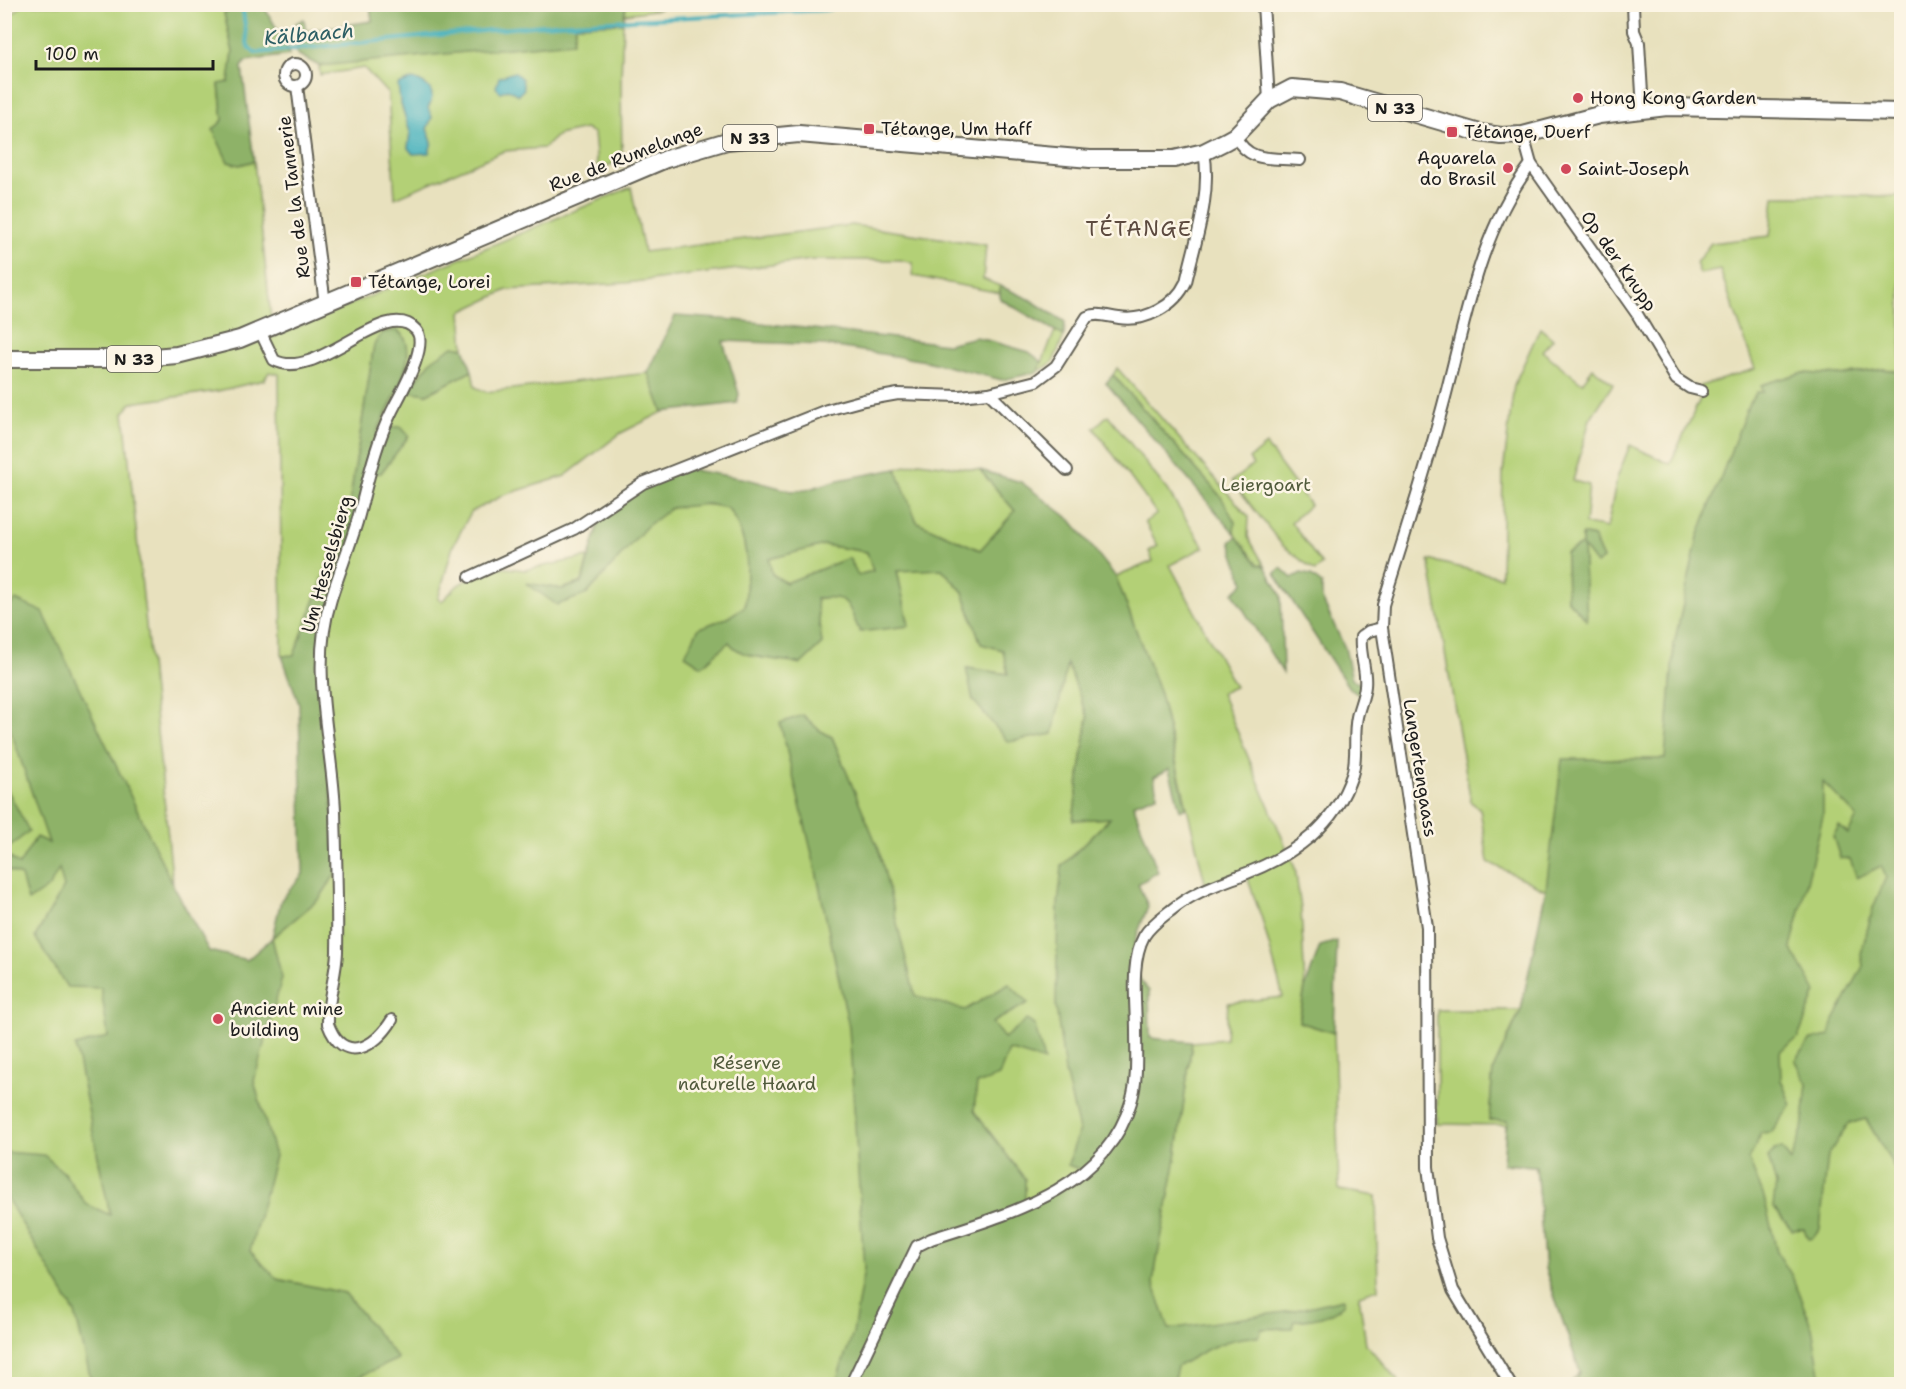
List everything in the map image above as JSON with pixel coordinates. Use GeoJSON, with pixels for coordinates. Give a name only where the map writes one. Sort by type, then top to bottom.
{"type":"FeatureCollection","features":[{"type":"Feature","properties":{"kind":"main road","name":"N 33"},"geometry":{"type":"LineString","coordinates":[[1269,100],[1292,88],[1340,92],[1480,133],[1501,136],[1523,135],[1599,115],[1643,110],[1705,107],[1902,112]]}},
{"type":"Feature","properties":{"kind":"main road","name":"Rue de Rumelange"},"geometry":{"type":"LineString","coordinates":[[4,358],[129,359],[177,355],[260,331],[656,163],[728,141],[775,135],[824,134],[1090,159],[1154,161],[1204,152],[1235,136],[1269,100]]}},
{"type":"Feature","properties":{"kind":"street"},"geometry":{"type":"LineString","coordinates":[[1263,4],[1269,100]]}},
{"type":"Feature","properties":{"kind":"street"},"geometry":{"type":"LineString","coordinates":[[1633,4],[1634,31],[1639,43],[1643,110]]}},
{"type":"Feature","properties":{"kind":"street","name":"Rue de la Tannerie"},"geometry":{"type":"LineString","coordinates":[[297,86],[325,304]]}},
{"type":"Feature","properties":{"kind":"street","name":"Op der Knupp"},"geometry":{"type":"LineString","coordinates":[[1523,135],[1531,164],[1637,314],[1676,379],[1690,388],[1702,391]]}},
{"type":"Feature","properties":{"kind":"street"},"geometry":{"type":"LineString","coordinates":[[1235,136],[1242,150],[1251,156],[1300,160]]}},
{"type":"Feature","properties":{"kind":"street"},"geometry":{"type":"LineString","coordinates":[[470,577],[489,566],[574,529],[643,483],[827,410],[898,394],[959,396],[989,393],[1036,381],[1056,366],[1086,317],[1093,314],[1120,318],[1146,316],[1182,291],[1201,217],[1206,170],[1204,152]]}},
{"type":"Feature","properties":{"kind":"street","name":"Langertengaass"},"geometry":{"type":"LineString","coordinates":[[1510,1384],[1453,1290],[1437,1238],[1428,1167],[1427,927],[1382,628],[1383,605],[1437,428],[1492,231],[1517,182],[1531,164]]}},
{"type":"Feature","properties":{"kind":"street","name":"Um Hesselsbierg"},"geometry":{"type":"LineString","coordinates":[[260,331],[274,360],[287,365],[314,360],[336,351],[354,337],[381,326],[398,323],[409,325],[416,330],[421,339],[417,357],[388,418],[330,602],[322,636],[320,673],[335,830],[336,952],[328,1024],[332,1035],[341,1044],[353,1048],[364,1048],[384,1034],[392,1020]]}},
{"type":"Feature","properties":{"kind":"street"},"geometry":{"type":"LineString","coordinates":[[989,393],[1067,470]]}},
{"type":"Feature","properties":{"kind":"street"},"geometry":{"type":"LineString","coordinates":[[851,1384],[917,1246],[931,1239],[1025,1207],[1085,1171],[1102,1156],[1120,1131],[1132,1101],[1135,1080],[1136,978],[1139,951],[1145,935],[1157,922],[1191,895],[1289,854],[1338,807],[1353,772],[1357,718],[1365,687],[1360,648],[1361,637],[1370,631],[1382,628]]}},
{"type":"Feature","properties":{"kind":"green space"},"geometry":{"type":"Polygon","coordinates":[[[370,4],[626,5],[623,23],[576,25],[573,42],[319,66],[297,54],[296,23],[304,19],[306,31],[372,21],[370,4]]]}},
{"type":"Feature","properties":{"kind":"green space","name":"Réserve naturelle Haard"},"geometry":{"type":"Polygon","coordinates":[[[23,5],[236,5],[236,9],[224,13],[233,52],[229,83],[219,85],[223,120],[239,165],[254,161],[273,337],[631,187],[644,252],[852,225],[986,245],[983,279],[1000,286],[1000,293],[913,276],[913,263],[901,260],[811,260],[626,283],[507,290],[461,312],[464,348],[453,346],[427,394],[472,371],[475,387],[486,392],[648,373],[663,412],[621,433],[565,476],[504,495],[471,512],[453,546],[438,599],[442,601],[458,585],[489,566],[525,570],[588,557],[582,582],[562,589],[528,584],[587,594],[639,533],[662,513],[679,506],[707,505],[728,508],[735,520],[744,544],[747,580],[745,607],[727,618],[699,628],[686,655],[702,666],[729,641],[735,648],[752,656],[801,664],[822,644],[815,599],[837,596],[909,626],[897,570],[942,569],[963,592],[981,644],[1003,650],[1008,674],[967,668],[973,700],[1067,662],[1088,717],[1073,820],[1110,818],[1062,866],[1176,1158],[1192,1042],[1226,1039],[1228,1003],[1283,997],[1262,919],[1246,874],[1206,887],[1160,694],[1116,577],[1153,561],[1149,551],[1158,546],[1145,522],[1157,514],[1094,428],[1108,415],[1167,490],[1204,547],[1170,565],[1235,687],[1221,693],[1295,868],[1301,909],[1305,988],[1299,1022],[1334,1033],[1339,1190],[1376,1196],[1378,1289],[1359,1295],[1366,1344],[1401,1384],[5,1384],[5,20],[23,5]],[[374,345],[348,512],[294,656],[282,656],[279,374],[269,372],[264,380],[218,391],[131,403],[124,413],[173,885],[209,952],[247,960],[274,947],[272,938],[320,898],[322,636],[379,445],[377,432],[407,365],[374,345]],[[803,715],[846,771],[832,737],[819,730],[803,715]]]}},
{"type":"Feature","properties":{"kind":"green space"},"geometry":{"type":"Polygon","coordinates":[[[236,5],[263,5],[287,46],[289,55],[246,61],[242,67],[254,161],[239,165],[228,162],[213,130],[223,120],[219,84],[229,82],[233,52],[224,13],[236,9],[236,5]]]}},
{"type":"Feature","properties":{"kind":"green space"},"geometry":{"type":"Polygon","coordinates":[[[626,5],[660,5],[660,9],[625,14],[626,5]]]}},
{"type":"Feature","properties":{"kind":"green space"},"geometry":{"type":"Polygon","coordinates":[[[623,23],[622,166],[619,168],[614,163],[601,169],[598,176],[594,133],[585,129],[558,135],[544,148],[504,151],[395,198],[388,94],[364,68],[320,75],[319,66],[576,25],[623,23]],[[400,101],[410,132],[408,148],[413,154],[432,142],[427,129],[432,117],[400,101]]]}},
{"type":"Feature","properties":{"kind":"green space"},"geometry":{"type":"Polygon","coordinates":[[[1774,196],[1901,196],[1901,372],[1883,369],[1842,375],[1801,373],[1761,385],[1763,392],[1832,380],[1867,379],[1901,382],[1901,1384],[1569,1384],[1580,1372],[1545,1268],[1536,1166],[1503,1164],[1506,1125],[1437,1124],[1437,1010],[1521,1010],[1546,890],[1488,862],[1480,809],[1471,802],[1429,560],[1501,577],[1503,473],[1514,385],[1540,328],[1553,339],[1542,351],[1582,383],[1593,368],[1613,384],[1590,419],[1573,481],[1589,485],[1585,524],[1607,528],[1617,478],[1630,445],[1670,464],[1700,399],[1700,386],[1755,369],[1720,270],[1700,274],[1696,263],[1711,243],[1770,236],[1774,196]],[[1582,534],[1582,545],[1566,553],[1567,600],[1586,619],[1583,546],[1596,563],[1603,559],[1593,537],[1582,534]],[[1519,1013],[1493,1070],[1489,1120],[1507,1120],[1519,1013]]]}},
{"type":"Feature","properties":{"kind":"green space"},"geometry":{"type":"Polygon","coordinates":[[[1000,286],[1029,299],[1065,322],[1064,336],[1000,299],[1000,286]]]}},
{"type":"Feature","properties":{"kind":"green space"},"geometry":{"type":"Polygon","coordinates":[[[675,316],[735,320],[947,344],[976,337],[1029,352],[1042,362],[1038,372],[1002,380],[926,361],[824,345],[723,341],[739,394],[737,403],[663,412],[648,373],[675,316]]]}},
{"type":"Feature","properties":{"kind":"green space"},"geometry":{"type":"Polygon","coordinates":[[[396,330],[405,338],[408,350],[407,363],[396,394],[377,432],[379,444],[391,427],[401,427],[409,436],[381,473],[370,474],[322,636],[336,873],[320,898],[272,938],[281,900],[303,874],[299,704],[282,656],[294,655],[348,512],[374,345],[382,333],[396,330]]]}},
{"type":"Feature","properties":{"kind":"green space"},"geometry":{"type":"Polygon","coordinates":[[[1055,331],[1064,336],[1053,362],[1038,372],[1055,331]]]}},
{"type":"Feature","properties":{"kind":"green space"},"geometry":{"type":"Polygon","coordinates":[[[453,346],[464,348],[472,371],[427,394],[408,391],[432,360],[453,346]]]}},
{"type":"Feature","properties":{"kind":"green space"},"geometry":{"type":"Polygon","coordinates":[[[1117,368],[1249,517],[1248,537],[1265,566],[1258,564],[1234,533],[1221,497],[1113,375],[1117,368]]]}},
{"type":"Feature","properties":{"kind":"green space"},"geometry":{"type":"Polygon","coordinates":[[[1883,369],[1902,372],[1901,1179],[1866,1119],[1848,1124],[1828,1155],[1820,1229],[1813,1238],[1808,1239],[1804,1229],[1792,1230],[1773,1207],[1776,1184],[1768,1157],[1775,1150],[1782,1148],[1791,1161],[1802,1130],[1807,1084],[1795,1061],[1810,1040],[1829,1036],[1832,1024],[1863,966],[1861,954],[1873,908],[1886,877],[1881,866],[1857,878],[1850,859],[1840,858],[1833,836],[1839,826],[1848,834],[1857,817],[1823,782],[1823,816],[1791,948],[1816,992],[1798,1038],[1780,1051],[1781,1080],[1791,1105],[1772,1132],[1761,1133],[1749,1160],[1764,1197],[1777,1252],[1792,1276],[1812,1328],[1822,1384],[1579,1384],[1576,1380],[1580,1372],[1545,1268],[1536,1166],[1503,1164],[1507,1121],[1489,1120],[1493,1070],[1521,1010],[1546,889],[1562,759],[1665,759],[1674,644],[1698,537],[1749,403],[1757,392],[1763,392],[1761,385],[1801,373],[1842,375],[1883,369]]]}},
{"type":"Feature","properties":{"kind":"green space"},"geometry":{"type":"Polygon","coordinates":[[[1113,375],[1221,497],[1235,522],[1234,533],[1106,383],[1113,375]]]}},
{"type":"Feature","properties":{"kind":"green space","name":"Leiergoart"},"geometry":{"type":"Polygon","coordinates":[[[1266,445],[1310,505],[1291,522],[1322,565],[1315,571],[1282,545],[1232,481],[1253,465],[1249,459],[1266,445]]]}},
{"type":"Feature","properties":{"kind":"green space"},"geometry":{"type":"Polygon","coordinates":[[[919,462],[980,470],[1015,511],[980,551],[917,522],[896,469],[919,462]]]}},
{"type":"Feature","properties":{"kind":"green space"},"geometry":{"type":"Polygon","coordinates":[[[680,468],[747,479],[791,491],[806,490],[838,480],[896,469],[917,522],[980,550],[1015,511],[980,470],[1021,482],[1071,520],[1116,577],[1160,694],[1186,807],[1180,810],[1169,769],[1154,777],[1157,795],[1133,804],[1158,872],[1138,884],[1148,906],[1134,950],[1136,970],[1149,991],[1150,1038],[1192,1042],[1176,1158],[1153,1282],[1169,1329],[1291,1311],[1343,1299],[1344,1304],[1327,1315],[1294,1321],[1292,1328],[1262,1329],[1258,1337],[1236,1339],[1196,1355],[1177,1367],[1173,1384],[835,1384],[853,1333],[864,1269],[849,1027],[815,866],[780,723],[803,715],[819,730],[832,737],[879,850],[915,996],[965,1010],[1009,984],[1028,1003],[992,1023],[1004,1038],[1027,1020],[1035,1026],[1044,1061],[1009,1050],[999,1076],[977,1084],[974,1111],[1025,1179],[1025,1206],[1084,1171],[1068,1165],[1079,1130],[1065,1072],[1056,1006],[1058,905],[1062,866],[1110,818],[1073,820],[1088,717],[1067,664],[1053,734],[1008,742],[973,700],[966,668],[1008,674],[1003,650],[981,644],[963,592],[942,569],[897,571],[909,626],[860,632],[846,603],[836,598],[816,598],[822,644],[801,664],[752,656],[743,653],[729,642],[702,666],[685,655],[699,628],[727,618],[745,606],[747,567],[744,544],[741,532],[728,508],[707,504],[671,508],[646,527],[587,594],[557,605],[526,583],[562,589],[582,583],[602,511],[680,468]],[[824,545],[769,559],[772,574],[786,583],[849,558],[858,575],[873,571],[867,552],[824,545]]]}},
{"type":"Feature","properties":{"kind":"green space"},"geometry":{"type":"Polygon","coordinates":[[[1582,534],[1593,537],[1603,559],[1596,564],[1583,547],[1587,620],[1567,600],[1566,553],[1582,545],[1582,534]]]}},
{"type":"Feature","properties":{"kind":"green space"},"geometry":{"type":"Polygon","coordinates":[[[1237,537],[1258,564],[1265,566],[1281,595],[1283,673],[1233,593],[1244,583],[1230,542],[1237,537]]]}},
{"type":"Feature","properties":{"kind":"green space"},"geometry":{"type":"Polygon","coordinates":[[[824,545],[867,552],[873,571],[858,575],[849,558],[786,583],[772,574],[768,559],[824,545]]]}},
{"type":"Feature","properties":{"kind":"green space"},"geometry":{"type":"Polygon","coordinates":[[[1281,568],[1292,578],[1301,573],[1310,575],[1322,584],[1322,599],[1345,648],[1352,679],[1365,687],[1362,697],[1349,688],[1283,587],[1275,573],[1281,568]]]}},
{"type":"Feature","properties":{"kind":"green space"},"geometry":{"type":"Polygon","coordinates":[[[16,600],[43,612],[173,885],[209,951],[247,960],[272,938],[282,978],[254,1081],[275,1156],[250,1251],[277,1279],[345,1293],[398,1359],[343,1384],[92,1384],[75,1313],[5,1195],[4,1152],[44,1155],[64,1173],[86,1204],[110,1215],[75,1046],[108,1037],[101,988],[67,987],[35,937],[64,887],[59,869],[50,886],[28,901],[21,876],[5,869],[4,852],[19,865],[36,837],[49,843],[5,714],[5,609],[16,600]]]}},
{"type":"Feature","properties":{"kind":"green space"},"geometry":{"type":"Polygon","coordinates":[[[5,774],[7,789],[29,831],[5,851],[5,774]]]}},
{"type":"Feature","properties":{"kind":"green space"},"geometry":{"type":"Polygon","coordinates":[[[1337,941],[1334,1033],[1299,1022],[1305,988],[1320,946],[1337,941]]]}},
{"type":"Feature","properties":{"kind":"water"},"geometry":{"type":"Polygon","coordinates":[[[514,72],[522,79],[524,89],[518,95],[508,89],[500,92],[496,87],[499,77],[514,72]]]}},
{"type":"Feature","properties":{"kind":"water"},"geometry":{"type":"Polygon","coordinates":[[[413,79],[423,83],[432,93],[428,108],[432,117],[427,129],[432,142],[429,153],[413,154],[408,148],[410,132],[400,101],[398,85],[413,79]]]}},
{"type":"Feature","properties":{"kind":"waterway","name":"Kälbaach"},"geometry":{"type":"LineString","coordinates":[[242,4],[248,47],[255,53],[554,24],[826,10],[848,4]]}},
{"type":"Feature","properties":{"kind":"place","name":"Hong Kong Garden"},"geometry":{"type":"Point","coordinates":[1578,98]}},
{"type":"Feature","properties":{"kind":"place","name":"Tétange, Um Haff"},"geometry":{"type":"Point","coordinates":[869,129]}},
{"type":"Feature","properties":{"kind":"place","name":"Tétange, Duerf"},"geometry":{"type":"Point","coordinates":[1452,132]}},
{"type":"Feature","properties":{"kind":"place","name":"Aquarela do Brasil"},"geometry":{"type":"Point","coordinates":[1508,168]}},
{"type":"Feature","properties":{"kind":"place","name":"Saint-Joseph"},"geometry":{"type":"Point","coordinates":[1566,169]}},
{"type":"Feature","properties":{"kind":"place","name":"Tétange, Lorei"},"geometry":{"type":"Point","coordinates":[356,282]}},
{"type":"Feature","properties":{"kind":"place","name":"Ancient mine building"},"geometry":{"type":"Point","coordinates":[218,1019]}},
{"type":"Feature","properties":{"kind":"district","name":"TÉTANGE"},"geometry":{"type":"Point","coordinates":[1139,229]}}]}
